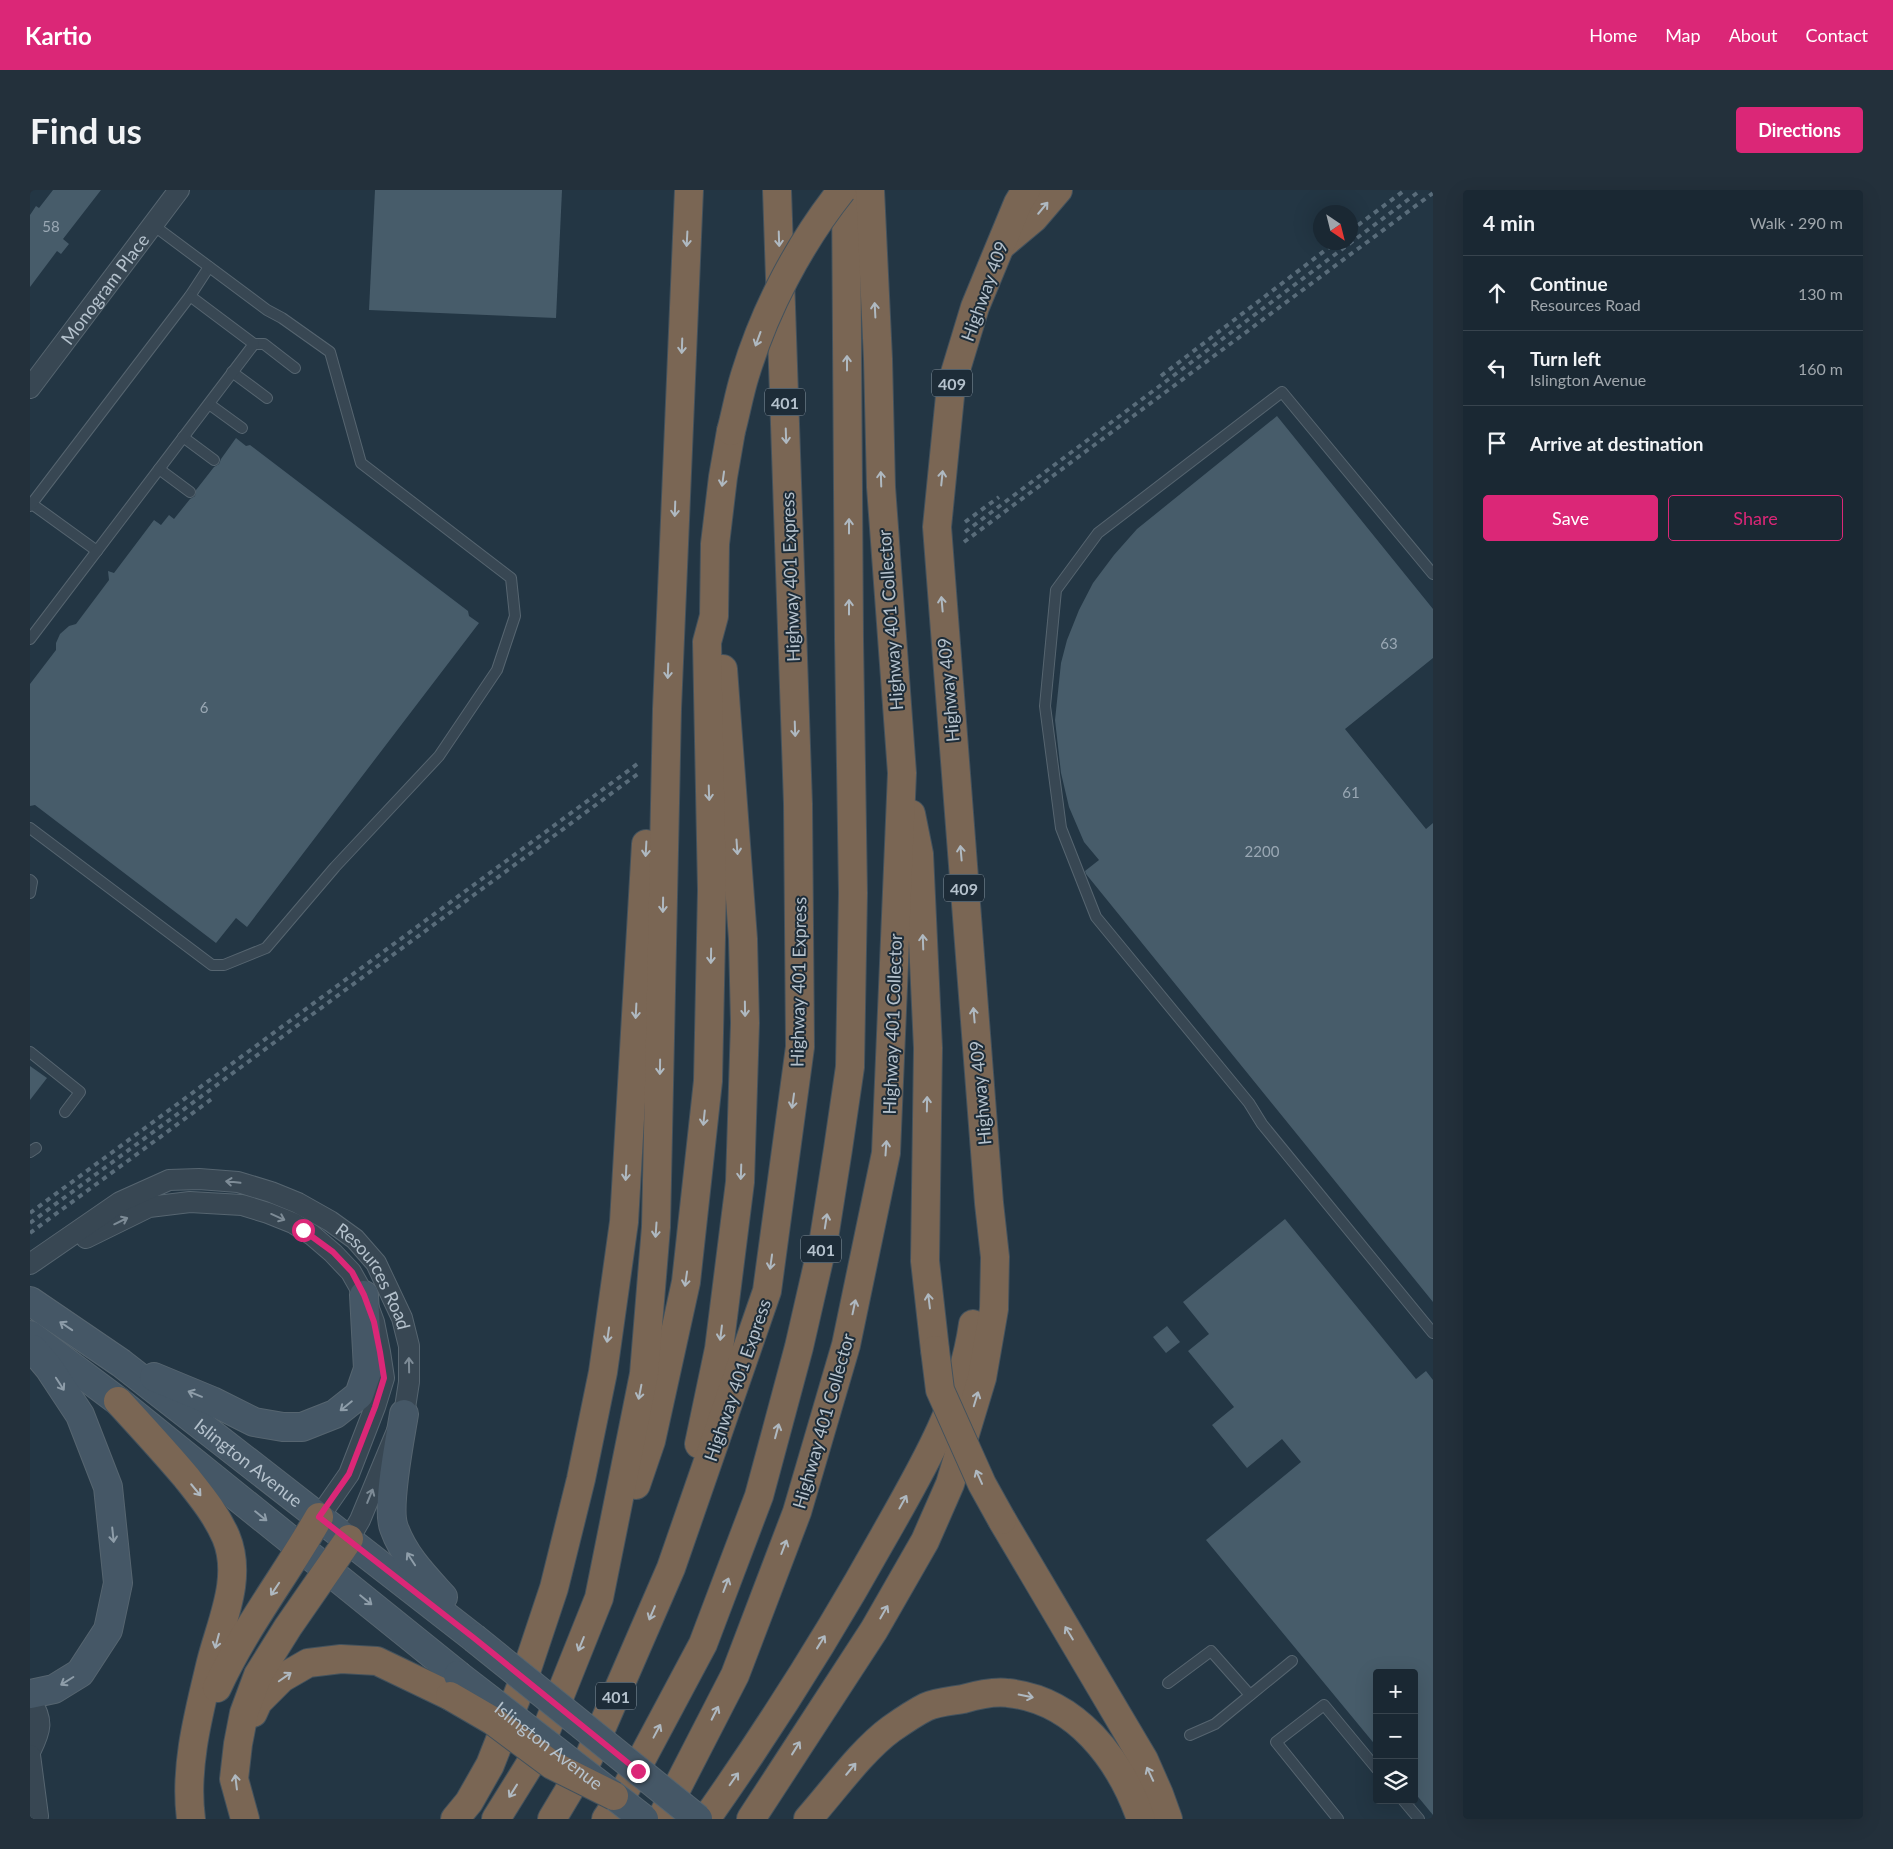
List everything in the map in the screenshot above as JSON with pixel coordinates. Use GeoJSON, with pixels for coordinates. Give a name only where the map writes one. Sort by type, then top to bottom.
{"type":"FeatureCollection","features":[{"type":"Feature","properties":{"kind":"highway"},"geometry":{"type":"LineString","coordinates":[[599,1598],[644,1374],[656,1236],[665,769],[689,190]]}},
{"type":"Feature","properties":{"kind":"highway","name":"Highway 401 Express"},"geometry":{"type":"LineString","coordinates":[[552,1819],[589,1758],[671,1568],[767,1291],[800,1047],[798,804],[777,190]]}},
{"type":"Feature","properties":{"kind":"highway"},"geometry":{"type":"LineString","coordinates":[[496,1819],[537,1753],[599,1598],[651,1441],[687,1272],[708,1081],[712,890],[707,642],[714,616],[716,544],[723,477],[731,431],[745,375],[768,312],[795,259],[842,190]]}},
{"type":"Feature","properties":{"kind":"highway","name":"401"},"geometry":{"type":"LineString","coordinates":[[610,1807],[623,1794],[703,1644],[759,1496],[799,1347],[822,1247],[850,1067],[853,893],[846,190]]}},
{"type":"Feature","properties":{"kind":"highway","name":"Highway 401 Collector"},"geometry":{"type":"LineString","coordinates":[[661,1819],[735,1675],[797,1512],[846,1346],[886,1153],[902,773],[881,487],[878,359],[870,190]]}},
{"type":"Feature","properties":{"kind":"highway","name":"Highway 409"},"geometry":{"type":"LineString","coordinates":[[989,1203],[937,527],[952,386],[975,307],[1018,203],[1026,190]]}},
{"type":"Feature","properties":{"kind":"highway"},"geometry":{"type":"LineString","coordinates":[[1000,246],[1034,218],[1058,190]]}},
{"type":"Feature","properties":{"kind":"highway"},"geometry":{"type":"LineString","coordinates":[[671,1568],[719,1349],[740,1182],[745,1022],[744,939],[721,639],[714,616]]}},
{"type":"Feature","properties":{"kind":"highway"},"geometry":{"type":"LineString","coordinates":[[455,1819],[469,1802],[490,1765],[523,1681],[554,1588],[581,1479],[603,1372],[624,1222],[648,808],[665,769]]}},
{"type":"Feature","properties":{"kind":"highway"},"geometry":{"type":"LineString","coordinates":[[902,773],[919,854],[928,1048],[925,1262],[940,1390],[982,1484],[1144,1760],[1168,1819]]}},
{"type":"Feature","properties":{"kind":"highway"},"geometry":{"type":"LineString","coordinates":[[706,1819],[740,1771],[852,1592],[930,1455],[952,1404],[970,1344],[989,1203]]}},
{"type":"Feature","properties":{"kind":"highway"},"geometry":{"type":"LineString","coordinates":[[751,1819],[874,1630],[925,1541],[950,1484],[982,1378],[994,1309],[995,1257],[989,1203]]}},
{"type":"Feature","properties":{"kind":"highway"},"geometry":{"type":"LineString","coordinates":[[118,1401],[204,1500],[219,1522],[230,1551],[232,1568],[231,1590],[211,1662],[193,1744],[188,1803],[191,1819]]}},
{"type":"Feature","properties":{"kind":"highway"},"geometry":{"type":"LineString","coordinates":[[193,1744],[224,1673],[243,1637],[302,1548],[319,1517]]}},
{"type":"Feature","properties":{"kind":"highway"},"geometry":{"type":"LineString","coordinates":[[246,1819],[234,1779],[244,1713],[258,1675],[288,1627],[349,1540]]}},
{"type":"Feature","properties":{"kind":"highway"},"geometry":{"type":"LineString","coordinates":[[238,1744],[258,1702],[282,1678],[308,1663],[341,1659],[377,1661],[454,1685],[493,1722],[610,1807]]}},
{"type":"Feature","properties":{"kind":"highway"},"geometry":{"type":"LineString","coordinates":[[808,1819],[861,1758],[890,1730],[927,1707],[978,1695],[1007,1692],[1037,1698],[1071,1716],[1102,1744],[1120,1773],[1142,1819]]}},
{"type":"Feature","properties":{"kind":"main road"},"geometry":{"type":"LineString","coordinates":[[121,1363],[212,1401],[254,1422],[283,1427],[302,1427],[336,1414],[360,1395],[368,1369],[364,1295]]}},
{"type":"Feature","properties":{"kind":"main road","name":"Islington Avenue"},"geometry":{"type":"LineString","coordinates":[[30,1301],[121,1363],[474,1638],[698,1819]]}},
{"type":"Feature","properties":{"kind":"main road","name":"Islington Avenue"},"geometry":{"type":"LineString","coordinates":[[30,1335],[118,1401],[329,1570],[454,1685]]}},
{"type":"Feature","properties":{"kind":"main road"},"geometry":{"type":"LineString","coordinates":[[30,1346],[49,1368],[80,1415],[108,1487],[118,1583],[108,1630],[80,1673],[54,1689],[30,1694]]}},
{"type":"Feature","properties":{"kind":"main road"},"geometry":{"type":"LineString","coordinates":[[404,1414],[391,1507],[393,1528],[411,1562],[457,1611],[474,1638]]}},
{"type":"Feature","properties":{"kind":"main road","name":"Islington Avenue"},"geometry":{"type":"LineString","coordinates":[[610,1807],[644,1819]]}},
{"type":"Feature","properties":{"kind":"street","name":"Monogram Place"},"geometry":{"type":"LineString","coordinates":[[30,388],[179,190]]}},
{"type":"Feature","properties":{"kind":"street","name":"Resources Road"},"geometry":{"type":"LineString","coordinates":[[30,1265],[120,1202],[169,1180],[199,1179],[238,1182],[271,1192],[298,1203],[330,1221],[355,1239],[376,1264],[402,1318],[409,1346],[409,1382],[404,1414],[360,1520],[349,1540]]}},
{"type":"Feature","properties":{"kind":"street","name":"Resources Road"},"geometry":{"type":"LineString","coordinates":[[30,1265],[149,1207],[190,1202],[242,1205],[268,1212],[293,1223],[333,1252],[352,1272],[364,1295],[374,1322],[384,1378],[349,1474],[319,1517]]}},
{"type":"Feature","properties":{"kind":"street"},"geometry":{"type":"LineString","coordinates":[[30,1699],[38,1712],[39,1734],[30,1754],[36,1815]]}},
{"type":"Feature","properties":{"kind":"lane"},"geometry":{"type":"LineString","coordinates":[[30,828],[212,965],[224,965],[266,948],[335,867],[439,756],[497,670],[515,616],[511,578],[361,462],[330,352],[153,225]]}},
{"type":"Feature","properties":{"kind":"lane"},"geometry":{"type":"LineString","coordinates":[[97,551],[31,505],[190,296],[209,267]]}},
{"type":"Feature","properties":{"kind":"lane"},"geometry":{"type":"LineString","coordinates":[[190,296],[254,344],[264,344],[295,368]]}},
{"type":"Feature","properties":{"kind":"lane"},"geometry":{"type":"LineString","coordinates":[[30,639],[254,344]]}},
{"type":"Feature","properties":{"kind":"lane"},"geometry":{"type":"LineString","coordinates":[[232,372],[267,398]]}},
{"type":"Feature","properties":{"kind":"lane"},"geometry":{"type":"LineString","coordinates":[[1433,574],[1282,392],[1098,534],[1056,590],[1045,706],[1061,828],[1096,917],[1249,1103],[1262,1124],[1433,1333]]}},
{"type":"Feature","properties":{"kind":"lane"},"geometry":{"type":"LineString","coordinates":[[209,404],[242,428]]}},
{"type":"Feature","properties":{"kind":"lane"},"geometry":{"type":"LineString","coordinates":[[183,437],[214,460]]}},
{"type":"Feature","properties":{"kind":"lane"},"geometry":{"type":"LineString","coordinates":[[160,469],[190,492]]}},
{"type":"Feature","properties":{"kind":"lane"},"geometry":{"type":"LineString","coordinates":[[30,880],[32,882],[30,893]]}},
{"type":"Feature","properties":{"kind":"lane"},"geometry":{"type":"LineString","coordinates":[[30,1052],[80,1092],[64,1112]]}},
{"type":"Feature","properties":{"kind":"lane"},"geometry":{"type":"LineString","coordinates":[[1168,1682],[1211,1652],[1250,1695]]}},
{"type":"Feature","properties":{"kind":"lane"},"geometry":{"type":"LineString","coordinates":[[1190,1735],[1215,1724],[1292,1661]]}},
{"type":"Feature","properties":{"kind":"lane"},"geometry":{"type":"LineString","coordinates":[[1338,1819],[1276,1742],[1324,1705],[1373,1763]]}},
{"type":"Feature","properties":{"kind":"lane"},"geometry":{"type":"LineString","coordinates":[[1406,1804],[1418,1819]]}},
{"type":"Feature","properties":{"kind":"building"},"geometry":{"type":"Polygon","coordinates":[[[53,190],[101,190],[63,239],[69,244],[61,254],[57,251],[30,287],[30,215],[36,206],[39,208],[53,190]]]}},
{"type":"Feature","properties":{"kind":"building"},"geometry":{"type":"Polygon","coordinates":[[[375,190],[562,190],[556,318],[369,310],[375,190]]]}},
{"type":"Feature","properties":{"kind":"building"},"geometry":{"type":"Polygon","coordinates":[[[1277,416],[1433,609],[1433,658],[1345,729],[1426,829],[1433,823],[1433,1302],[1086,874],[1085,871],[1099,860],[1084,842],[1069,807],[1061,773],[1055,720],[1061,663],[1067,640],[1079,610],[1093,583],[1137,529],[1277,416]]]}},
{"type":"Feature","properties":{"kind":"building"},"geometry":{"type":"Polygon","coordinates":[[[236,438],[246,446],[250,445],[468,611],[469,616],[479,623],[247,927],[236,918],[216,943],[35,805],[30,806],[30,684],[56,650],[56,643],[60,634],[69,626],[76,624],[109,580],[108,571],[114,573],[154,520],[161,525],[169,515],[174,519],[190,499],[195,496],[196,490],[214,467],[219,464],[236,438]]]}},
{"type":"Feature","properties":{"kind":"building"},"geometry":{"type":"Polygon","coordinates":[[[30,1066],[47,1078],[30,1100],[30,1066]]]}},
{"type":"Feature","properties":{"kind":"building"},"geometry":{"type":"Polygon","coordinates":[[[1285,1219],[1416,1379],[1426,1371],[1433,1380],[1433,1815],[1418,1797],[1418,1669],[1373,1669],[1373,1742],[1206,1540],[1301,1462],[1282,1439],[1247,1468],[1212,1425],[1234,1407],[1188,1351],[1209,1334],[1183,1302],[1285,1219]]]}},
{"type":"Feature","properties":{"kind":"building"},"geometry":{"type":"Polygon","coordinates":[[[1167,1326],[1180,1342],[1166,1353],[1153,1337],[1167,1326]]]}},
{"type":"Feature","properties":{"kind":"railway"},"geometry":{"type":"LineString","coordinates":[[1358,225],[1405,190]]}},
{"type":"Feature","properties":{"kind":"railway"},"geometry":{"type":"LineString","coordinates":[[965,532],[1421,190]]}},
{"type":"Feature","properties":{"kind":"railway"},"geometry":{"type":"LineString","coordinates":[[964,542],[1433,193]]}},
{"type":"Feature","properties":{"kind":"railway"},"geometry":{"type":"LineString","coordinates":[[1161,376],[1326,250]]}},
{"type":"Feature","properties":{"kind":"railway"},"geometry":{"type":"LineString","coordinates":[[965,522],[999,497]]}},
{"type":"Feature","properties":{"kind":"railway"},"geometry":{"type":"LineString","coordinates":[[30,1213],[640,762]]}},
{"type":"Feature","properties":{"kind":"railway"},"geometry":{"type":"LineString","coordinates":[[30,1223],[639,773]]}},
{"type":"Feature","properties":{"kind":"railway"},"geometry":{"type":"LineString","coordinates":[[30,1233],[213,1098]]}},
{"type":"Feature","properties":{"kind":"route"},"geometry":{"type":"LineString","coordinates":[[303,1230],[333,1252],[352,1272],[364,1295],[374,1322],[384,1378],[349,1474],[319,1517],[474,1638],[638,1771]]}}]}
